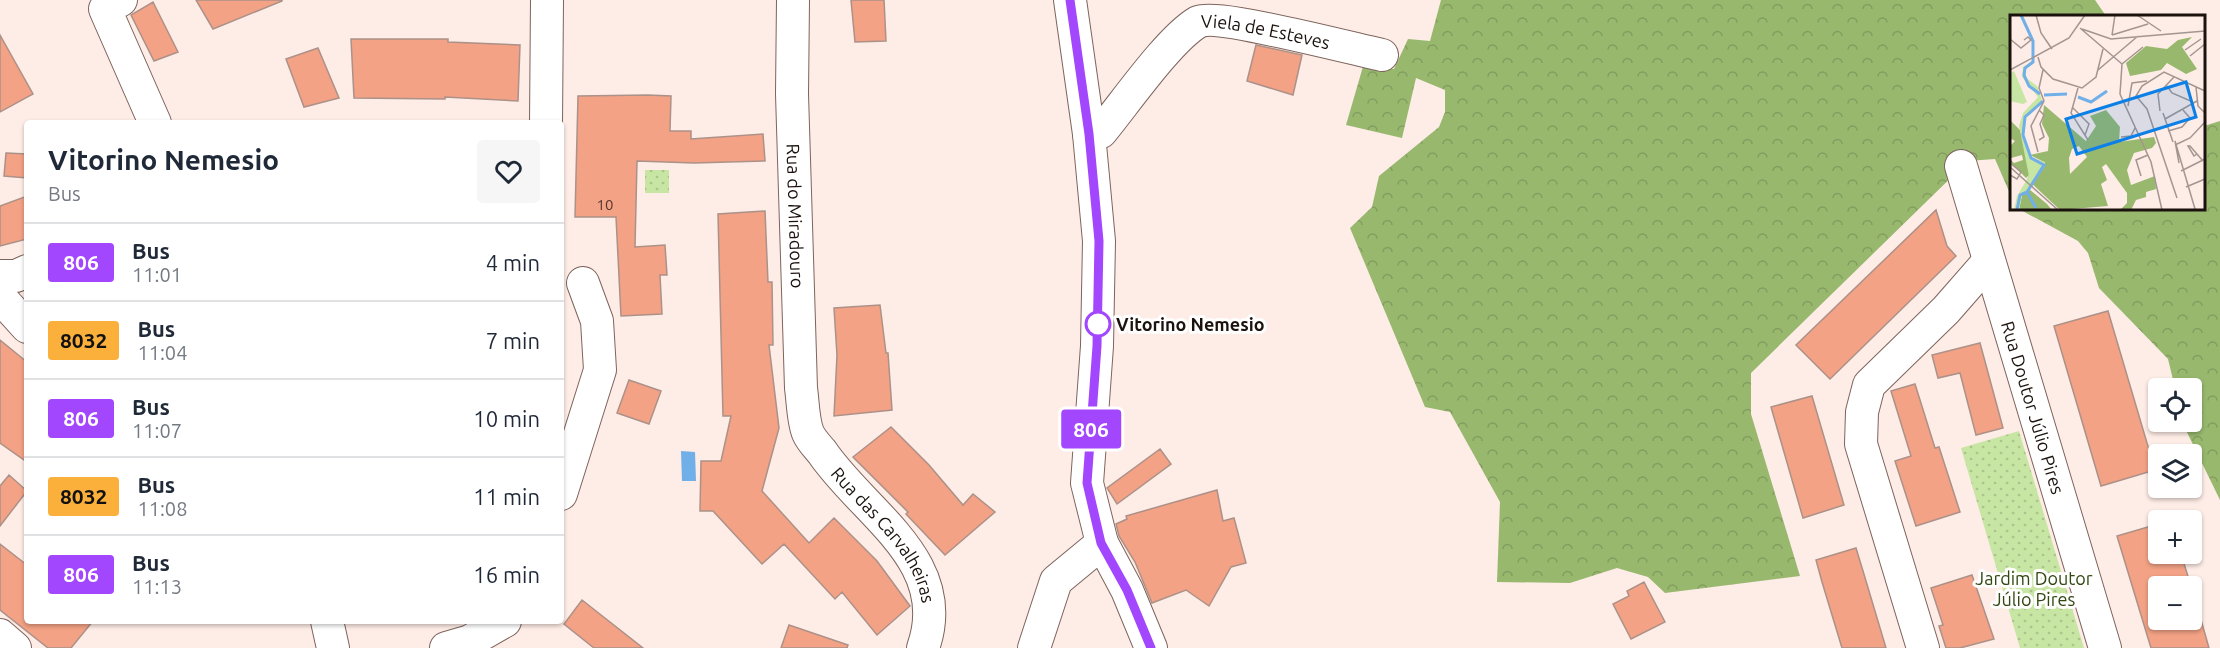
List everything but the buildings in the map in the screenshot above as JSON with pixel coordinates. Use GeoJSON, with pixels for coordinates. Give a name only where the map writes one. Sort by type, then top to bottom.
{"type":"FeatureCollection","features":[{"type":"Feature","properties":{"kind":"street"},"geometry":{"type":"LineString","coordinates":[[121,0],[105,9],[153,120]]}},
{"type":"Feature","properties":{"kind":"street"},"geometry":{"type":"LineString","coordinates":[[546,120],[547,0]]}},
{"type":"Feature","properties":{"kind":"street","name":"Rua do Miradouro"},"geometry":{"type":"LineString","coordinates":[[793,0],[792,94],[801,388],[808,433]]}},
{"type":"Feature","properties":{"kind":"street"},"geometry":{"type":"LineString","coordinates":[[1070,0],[1089,134],[1099,241],[1097,346],[1087,483],[1101,543],[1127,590],[1151,648]]}},
{"type":"Feature","properties":{"kind":"street","name":"Viela de Esteves"},"geometry":{"type":"LineString","coordinates":[[1089,134],[1101,132],[1181,35],[1201,21],[1227,21],[1382,56]]}},
{"type":"Feature","properties":{"kind":"street","name":"Rua Doutor Júlio Pires"},"geometry":{"type":"LineString","coordinates":[[1961,166],[2105,648]]}},
{"type":"Feature","properties":{"kind":"street"},"geometry":{"type":"LineString","coordinates":[[1923,648],[1861,444],[1862,412],[1869,385],[1946,310],[1988,262]]}},
{"type":"Feature","properties":{"kind":"street"},"geometry":{"type":"LineString","coordinates":[[0,276],[16,276],[24,272]]}},
{"type":"Feature","properties":{"kind":"street"},"geometry":{"type":"LineString","coordinates":[[564,484],[600,370],[597,321],[583,283]]}},
{"type":"Feature","properties":{"kind":"street"},"geometry":{"type":"LineString","coordinates":[[0,297],[24,324]]}},
{"type":"Feature","properties":{"kind":"street"},"geometry":{"type":"LineString","coordinates":[[1946,310],[2004,314]]}},
{"type":"Feature","properties":{"kind":"street","name":"Rua das Carvalheiras"},"geometry":{"type":"LineString","coordinates":[[808,433],[834,471],[912,554],[928,591],[930,628],[923,648]]}},
{"type":"Feature","properties":{"kind":"street"},"geometry":{"type":"LineString","coordinates":[[1034,648],[1056,580],[1101,543]]}},
{"type":"Feature","properties":{"kind":"street"},"geometry":{"type":"LineString","coordinates":[[328,624],[333,648]]}},
{"type":"Feature","properties":{"kind":"street"},"geometry":{"type":"LineString","coordinates":[[446,648],[470,641],[500,624]]}},
{"type":"Feature","properties":{"kind":"street"},"geometry":{"type":"LineString","coordinates":[[0,635],[15,648]]}},
{"type":"Feature","properties":{"kind":"green space"},"geometry":{"type":"Polygon","coordinates":[[[1441,0],[2095,0],[2105,15],[2010,15],[2010,194],[1995,159],[1968,161],[1751,373],[1751,414],[1800,576],[1665,593],[1648,577],[1617,568],[1570,583],[1497,582],[1500,502],[1450,412],[1425,407],[1350,228],[1372,207],[1379,176],[1439,127],[1445,112],[1445,90],[1416,78],[1402,138],[1346,125],[1364,63],[1394,69],[1408,39],[1430,41],[1441,0]]]}},
{"type":"Feature","properties":{"kind":"green space"},"geometry":{"type":"Polygon","coordinates":[[[2220,121],[2220,500],[2202,463],[2202,444],[2193,444],[2187,432],[2202,432],[2202,378],[2173,378],[2168,359],[2099,288],[2088,253],[2078,241],[2021,210],[2205,210],[2205,126],[2220,121]]]}},
{"type":"Feature","properties":{"kind":"green space"},"geometry":{"type":"Polygon","coordinates":[[[645,170],[669,170],[669,193],[645,193],[645,170]]]}},
{"type":"Feature","properties":{"kind":"green space","name":"Jardim Doutor Júlio Pires"},"geometry":{"type":"Polygon","coordinates":[[[2019,431],[2084,648],[2020,648],[1961,448],[2019,431]]]}},
{"type":"Feature","properties":{"kind":"water"},"geometry":{"type":"Polygon","coordinates":[[[681,451],[695,452],[696,481],[682,481],[681,451]]]}},
{"type":"Feature","properties":{"kind":"bus line","name":"806"},"geometry":{"type":"LineString","coordinates":[[1070,0],[1089,134],[1099,241],[1097,346],[1087,483],[1101,543],[1127,590],[1151,648]]}},
{"type":"Feature","properties":{"kind":"place","name":"Vitorino Nemesio"},"geometry":{"type":"Point","coordinates":[1098,324]}}]}
